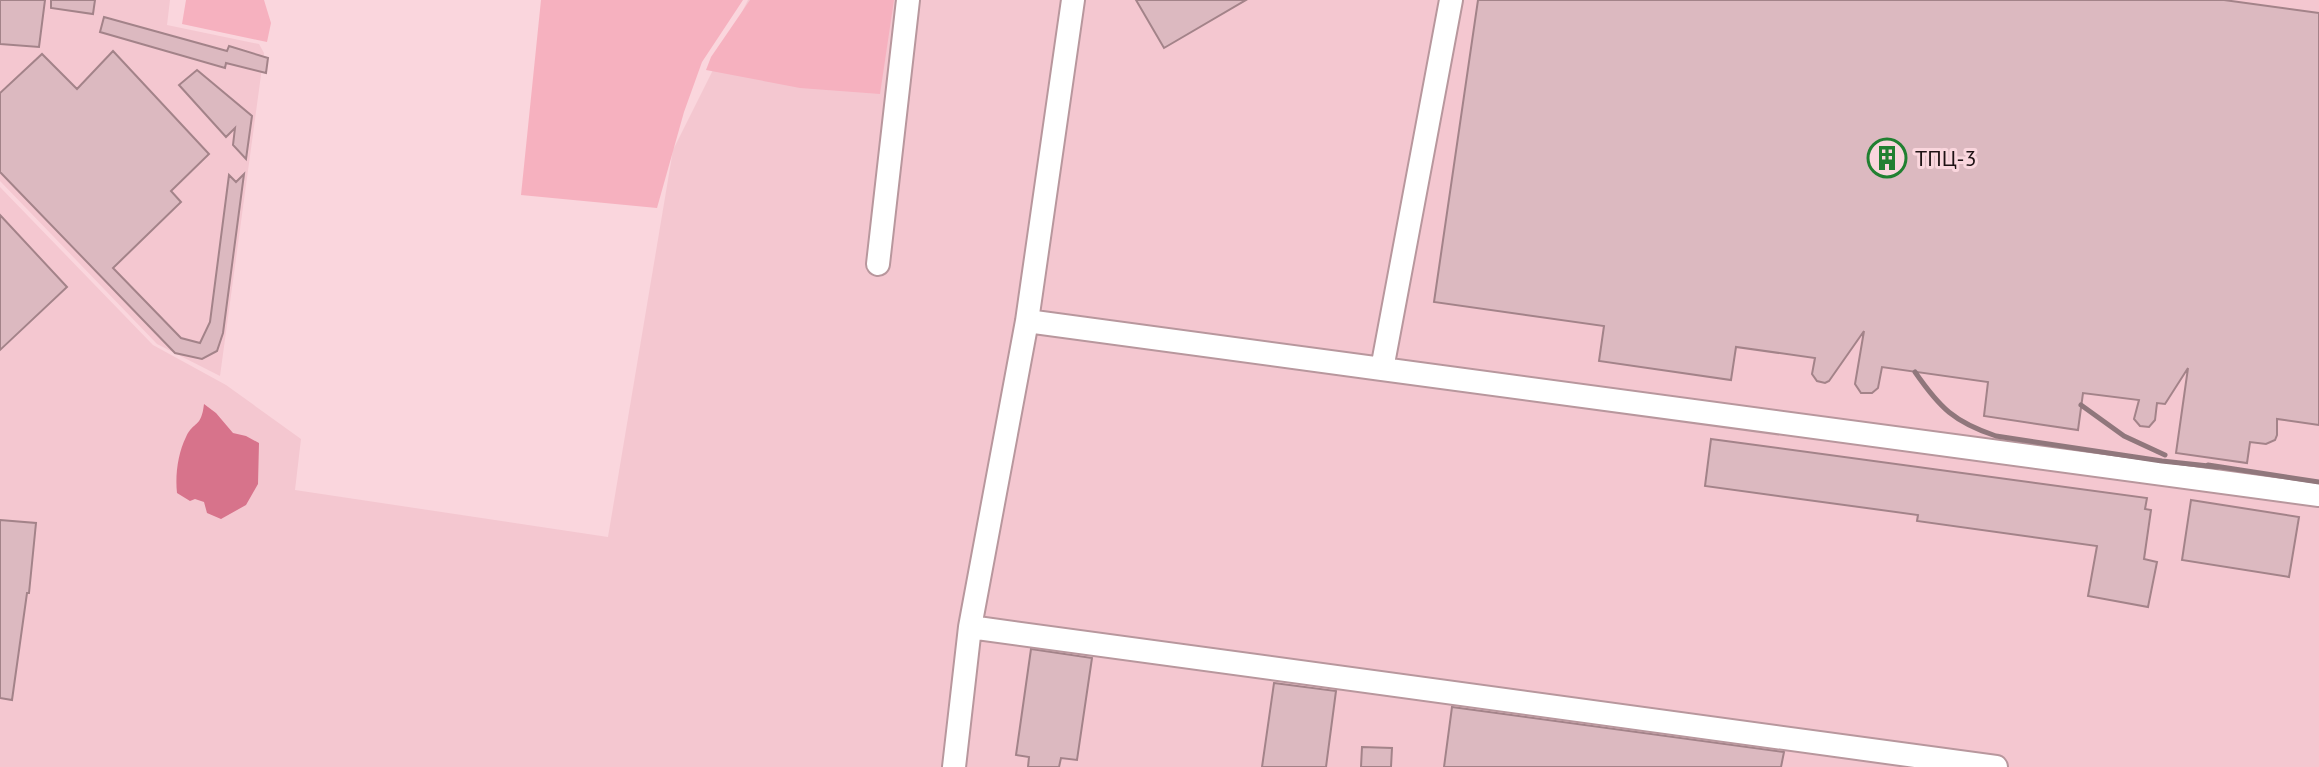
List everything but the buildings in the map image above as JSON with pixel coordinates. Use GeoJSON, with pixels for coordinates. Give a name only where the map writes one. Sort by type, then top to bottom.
{"type":"FeatureCollection","features":[{"type":"Feature","properties":{"kind":"street"},"geometry":{"type":"LineString","coordinates":[[878,264],[908,0]]}},
{"type":"Feature","properties":{"kind":"street"},"geometry":{"type":"LineString","coordinates":[[954,767],[970,627],[1027,321],[1073,0]]}},
{"type":"Feature","properties":{"kind":"street"},"geometry":{"type":"LineString","coordinates":[[1382,369],[1451,0]]}},
{"type":"Feature","properties":{"kind":"street"},"geometry":{"type":"LineString","coordinates":[[1027,321],[2319,495]]}},
{"type":"Feature","properties":{"kind":"street"},"geometry":{"type":"LineString","coordinates":[[970,627],[1996,767]]}},
{"type":"Feature","properties":{"kind":"shaded area"},"geometry":{"type":"Polygon","coordinates":[[[0,0],[170,0],[167,25],[259,44],[264,53],[220,376],[157,344],[0,181],[0,0]]]}},
{"type":"Feature","properties":{"kind":"shaded area"},"geometry":{"type":"Polygon","coordinates":[[[186,0],[264,0],[271,23],[267,42],[182,24],[186,0]]]}},
{"type":"Feature","properties":{"kind":"shaded area"},"geometry":{"type":"Polygon","coordinates":[[[541,0],[743,0],[702,62],[684,112],[657,208],[521,195],[541,0]]]}},
{"type":"Feature","properties":{"kind":"shaded area"},"geometry":{"type":"Polygon","coordinates":[[[748,0],[2319,0],[2319,767],[0,767],[0,187],[153,345],[226,385],[301,439],[295,490],[608,537],[673,150],[748,0]]]}},
{"type":"Feature","properties":{"kind":"shaded area"},"geometry":{"type":"Polygon","coordinates":[[[750,0],[894,0],[880,94],[800,88],[706,70],[711,57],[750,0]]]}},
{"type":"Feature","properties":{"kind":"shaded area"},"geometry":{"type":"Polygon","coordinates":[[[204,404],[233,433],[259,443],[258,484],[246,505],[221,519],[207,513],[204,502],[190,501],[177,493],[181,450],[189,432],[201,417],[204,404]]]}},
{"type":"Feature","properties":{"kind":"railway"},"geometry":{"type":"LineString","coordinates":[[1915,372],[1949,412],[1969,425],[1996,436],[2218,467]]}},
{"type":"Feature","properties":{"kind":"railway"},"geometry":{"type":"LineString","coordinates":[[2081,405],[2124,436],[2165,455]]}},
{"type":"Feature","properties":{"kind":"railway"},"geometry":{"type":"LineString","coordinates":[[2208,465],[2319,482]]}},
{"type":"Feature","properties":{"kind":"place","name":"ТПЦ-3"},"geometry":{"type":"Point","coordinates":[1887,158]}}]}
